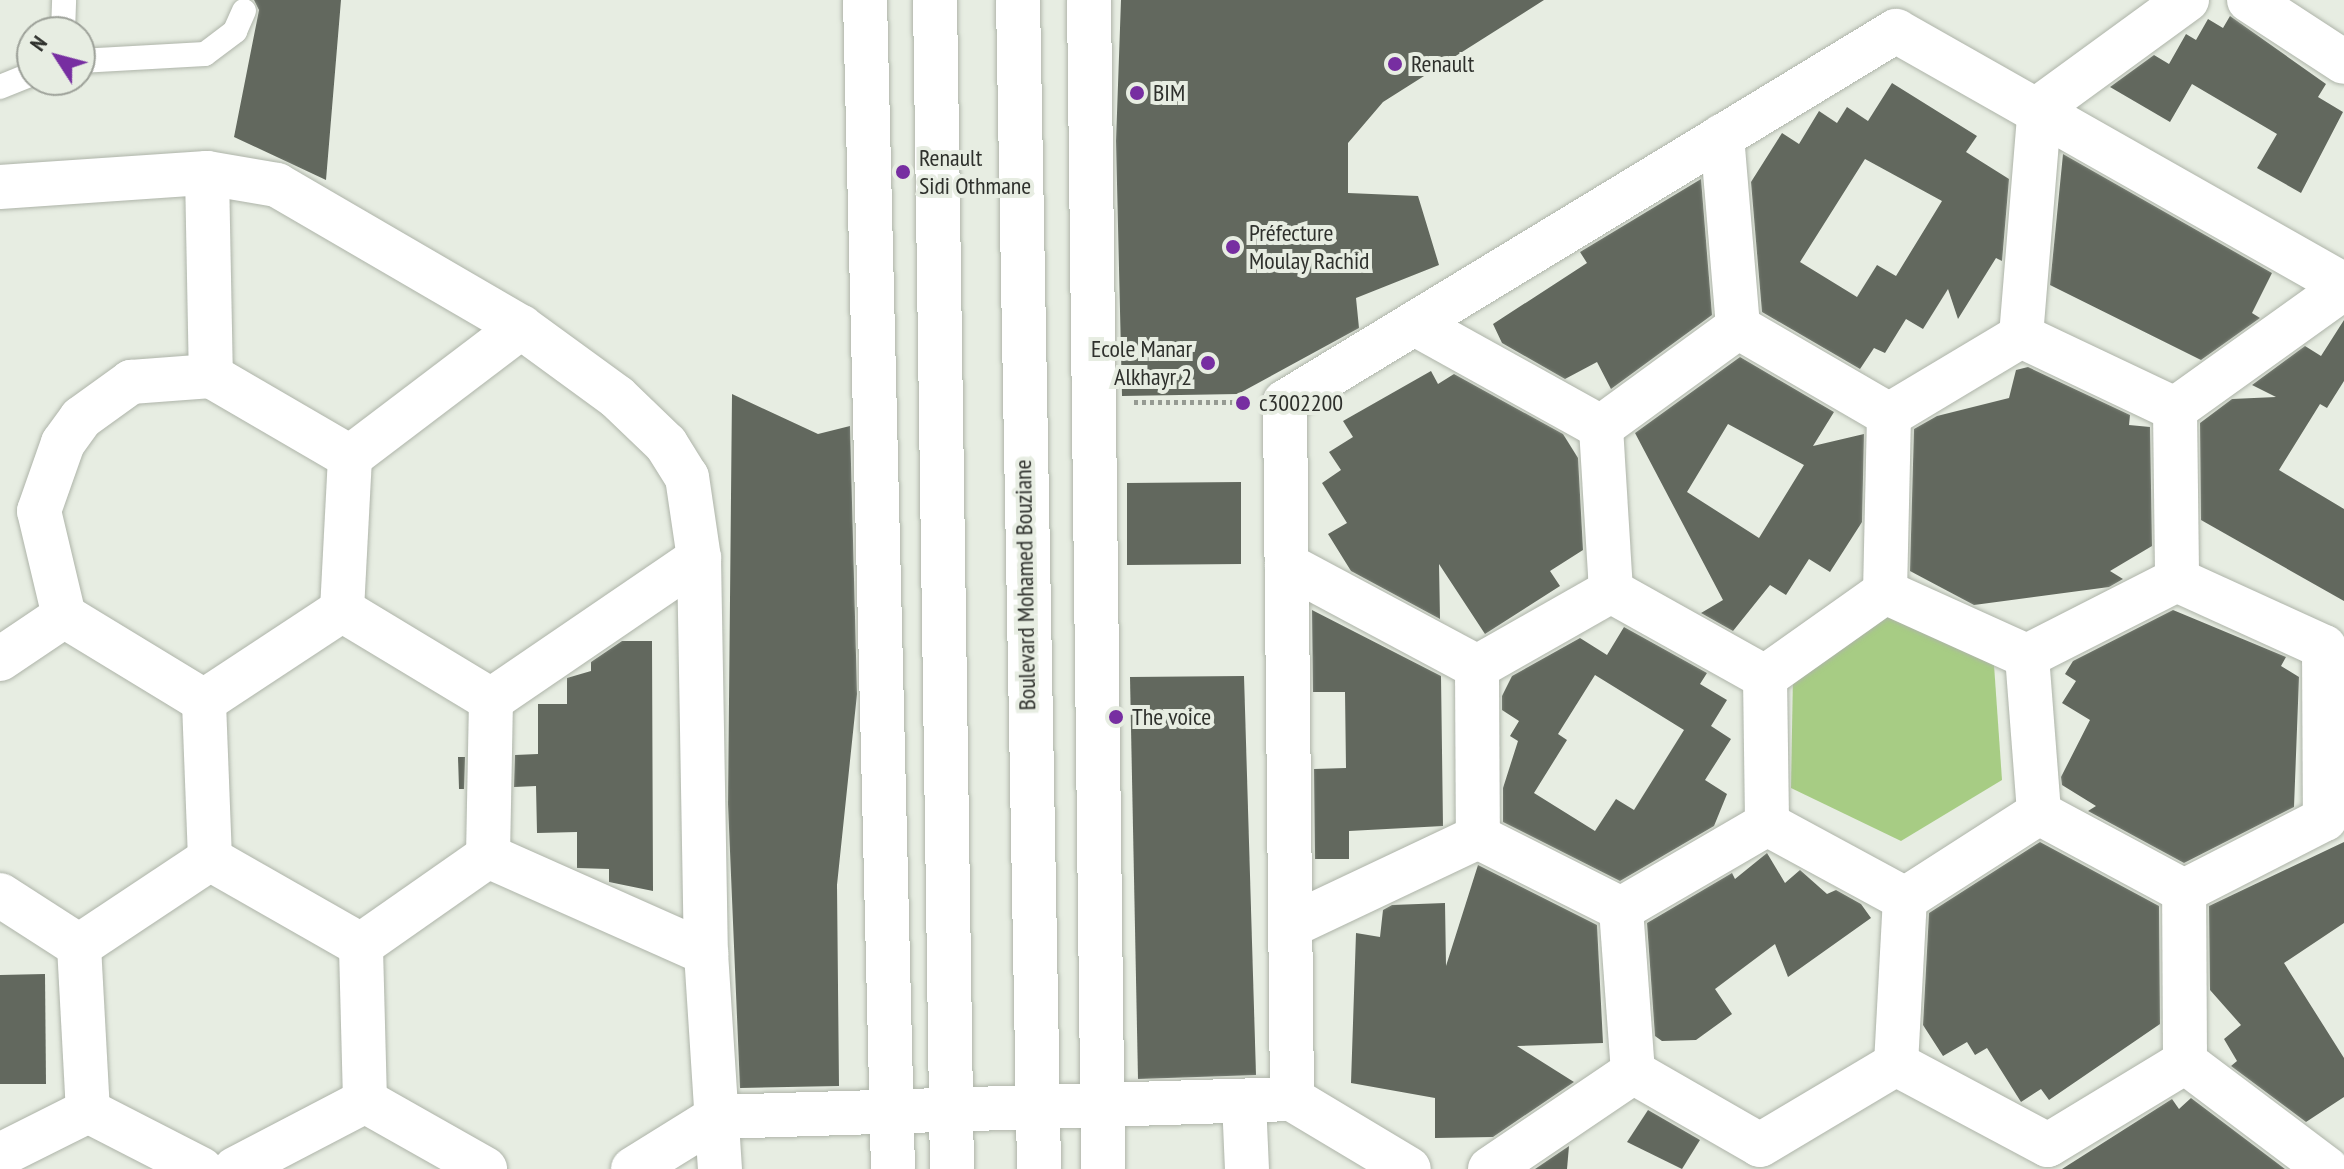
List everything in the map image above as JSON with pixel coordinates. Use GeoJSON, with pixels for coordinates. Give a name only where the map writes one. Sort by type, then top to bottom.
{"type":"FeatureCollection","features":[{"type":"Feature","properties":{"kind":"street"},"geometry":{"type":"LineString","coordinates":[[865,0],[893,1169]]}},
{"type":"Feature","properties":{"kind":"street"},"geometry":{"type":"LineString","coordinates":[[935,0],[952,1169]]}},
{"type":"Feature","properties":{"kind":"street","name":"Boulevard Mohamed Bouziane"},"geometry":{"type":"LineString","coordinates":[[1018,0],[1039,1169]]}},
{"type":"Feature","properties":{"kind":"street"},"geometry":{"type":"LineString","coordinates":[[1089,0],[1103,1169]]}},
{"type":"Feature","properties":{"kind":"street"},"geometry":{"type":"LineString","coordinates":[[2021,336],[2040,107],[2187,0]]}},
{"type":"Feature","properties":{"kind":"street"},"geometry":{"type":"LineString","coordinates":[[2249,0],[2344,62]]}},
{"type":"Feature","properties":{"kind":"street"},"geometry":{"type":"LineString","coordinates":[[1292,1099],[1285,402],[1722,136],[1896,15],[2040,107],[2344,287],[2175,409]]}},
{"type":"Feature","properties":{"kind":"street"},"geometry":{"type":"LineString","coordinates":[[1722,136],[1738,327]]}},
{"type":"Feature","properties":{"kind":"street"},"geometry":{"type":"LineString","coordinates":[[207,173],[211,376]]}},
{"type":"Feature","properties":{"kind":"street"},"geometry":{"type":"LineString","coordinates":[[0,187],[207,173],[277,185],[521,327],[617,397],[666,444],[687,477],[699,558],[706,953],[720,1169]]}},
{"type":"Feature","properties":{"kind":"street"},"geometry":{"type":"LineString","coordinates":[[1415,324],[1601,427]]}},
{"type":"Feature","properties":{"kind":"street"},"geometry":{"type":"LineString","coordinates":[[342,610],[350,457],[521,327]]}},
{"type":"Feature","properties":{"kind":"street"},"geometry":{"type":"LineString","coordinates":[[1738,327],[1889,415]]}},
{"type":"Feature","properties":{"kind":"street"},"geometry":{"type":"LineString","coordinates":[[1601,427],[1738,327]]}},
{"type":"Feature","properties":{"kind":"street"},"geometry":{"type":"LineString","coordinates":[[2021,336],[2175,409]]}},
{"type":"Feature","properties":{"kind":"street"},"geometry":{"type":"LineString","coordinates":[[1889,415],[2021,336]]}},
{"type":"Feature","properties":{"kind":"street"},"geometry":{"type":"LineString","coordinates":[[204,701],[64,616],[39,511],[63,443],[81,418],[131,382],[211,376],[350,457]]}},
{"type":"Feature","properties":{"kind":"street"},"geometry":{"type":"LineString","coordinates":[[2175,409],[2177,580]]}},
{"type":"Feature","properties":{"kind":"street"},"geometry":{"type":"LineString","coordinates":[[1885,592],[1889,415]]}},
{"type":"Feature","properties":{"kind":"street"},"geometry":{"type":"LineString","coordinates":[[1601,427],[1611,591]]}},
{"type":"Feature","properties":{"kind":"street"},"geometry":{"type":"LineString","coordinates":[[491,700],[699,558]]}},
{"type":"Feature","properties":{"kind":"street"},"geometry":{"type":"LineString","coordinates":[[1287,565],[1477,667]]}},
{"type":"Feature","properties":{"kind":"street"},"geometry":{"type":"LineString","coordinates":[[2027,656],[2177,580],[2334,642],[2334,823],[2184,891]]}},
{"type":"Feature","properties":{"kind":"street"},"geometry":{"type":"LineString","coordinates":[[1477,667],[1611,591]]}},
{"type":"Feature","properties":{"kind":"street"},"geometry":{"type":"LineString","coordinates":[[1611,591],[1765,677]]}},
{"type":"Feature","properties":{"kind":"street"},"geometry":{"type":"LineString","coordinates":[[1885,592],[2027,656]]}},
{"type":"Feature","properties":{"kind":"street"},"geometry":{"type":"LineString","coordinates":[[1765,677],[1885,592]]}},
{"type":"Feature","properties":{"kind":"street"},"geometry":{"type":"LineString","coordinates":[[342,610],[491,700]]}},
{"type":"Feature","properties":{"kind":"street"},"geometry":{"type":"LineString","coordinates":[[204,701],[342,610]]}},
{"type":"Feature","properties":{"kind":"street"},"geometry":{"type":"LineString","coordinates":[[0,659],[64,616]]}},
{"type":"Feature","properties":{"kind":"street"},"geometry":{"type":"LineString","coordinates":[[2027,656],[2039,813]]}},
{"type":"Feature","properties":{"kind":"street"},"geometry":{"type":"LineString","coordinates":[[1477,667],[1478,837]]}},
{"type":"Feature","properties":{"kind":"street"},"geometry":{"type":"LineString","coordinates":[[1765,677],[1767,824]]}},
{"type":"Feature","properties":{"kind":"street"},"geometry":{"type":"LineString","coordinates":[[488,856],[491,700]]}},
{"type":"Feature","properties":{"kind":"street"},"geometry":{"type":"LineString","coordinates":[[204,701],[210,859]]}},
{"type":"Feature","properties":{"kind":"street"},"geometry":{"type":"LineString","coordinates":[[2039,813],[2184,891]]}},
{"type":"Feature","properties":{"kind":"street"},"geometry":{"type":"LineString","coordinates":[[1905,899],[2039,813]]}},
{"type":"Feature","properties":{"kind":"street"},"geometry":{"type":"LineString","coordinates":[[1767,824],[1905,899]]}},
{"type":"Feature","properties":{"kind":"street"},"geometry":{"type":"LineString","coordinates":[[1621,909],[1767,824]]}},
{"type":"Feature","properties":{"kind":"street"},"geometry":{"type":"LineString","coordinates":[[1292,925],[1478,837]]}},
{"type":"Feature","properties":{"kind":"street"},"geometry":{"type":"LineString","coordinates":[[1478,837],[1621,909]]}},
{"type":"Feature","properties":{"kind":"street"},"geometry":{"type":"LineString","coordinates":[[488,856],[706,953]]}},
{"type":"Feature","properties":{"kind":"street"},"geometry":{"type":"LineString","coordinates":[[361,945],[488,856]]}},
{"type":"Feature","properties":{"kind":"street"},"geometry":{"type":"LineString","coordinates":[[210,859],[361,945]]}},
{"type":"Feature","properties":{"kind":"street"},"geometry":{"type":"LineString","coordinates":[[79,946],[210,859]]}},
{"type":"Feature","properties":{"kind":"street"},"geometry":{"type":"LineString","coordinates":[[2184,891],[2185,1062]]}},
{"type":"Feature","properties":{"kind":"street"},"geometry":{"type":"LineString","coordinates":[[0,895],[79,946]]}},
{"type":"Feature","properties":{"kind":"street"},"geometry":{"type":"LineString","coordinates":[[1896,1064],[1905,899]]}},
{"type":"Feature","properties":{"kind":"street"},"geometry":{"type":"LineString","coordinates":[[1621,909],[1633,1072]]}},
{"type":"Feature","properties":{"kind":"street"},"geometry":{"type":"LineString","coordinates":[[361,945],[365,1101]]}},
{"type":"Feature","properties":{"kind":"street"},"geometry":{"type":"LineString","coordinates":[[79,946],[88,1111]]}},
{"type":"Feature","properties":{"kind":"street"},"geometry":{"type":"LineString","coordinates":[[1896,1064],[2048,1157],[2185,1062]]}},
{"type":"Feature","properties":{"kind":"street"},"geometry":{"type":"LineString","coordinates":[[2185,1062],[2327,1169]]}},
{"type":"Feature","properties":{"kind":"street"},"geometry":{"type":"LineString","coordinates":[[1633,1072],[1760,1157],[1896,1064]]}},
{"type":"Feature","properties":{"kind":"street"},"geometry":{"type":"LineString","coordinates":[[1490,1169],[1633,1072]]}},
{"type":"Feature","properties":{"kind":"street"},"geometry":{"type":"LineString","coordinates":[[633,1169],[717,1117],[1292,1099],[1409,1169]]}},
{"type":"Feature","properties":{"kind":"street"},"geometry":{"type":"LineString","coordinates":[[235,1169],[365,1101]]}},
{"type":"Feature","properties":{"kind":"street"},"geometry":{"type":"LineString","coordinates":[[365,1101],[485,1169]]}},
{"type":"Feature","properties":{"kind":"street"},"geometry":{"type":"LineString","coordinates":[[1244,1101],[1247,1169]]}},
{"type":"Feature","properties":{"kind":"street"},"geometry":{"type":"LineString","coordinates":[[0,1155],[88,1111]]}},
{"type":"Feature","properties":{"kind":"street"},"geometry":{"type":"LineString","coordinates":[[88,1111],[201,1169]]}},
{"type":"Feature","properties":{"kind":"lane"},"geometry":{"type":"LineString","coordinates":[[96,60],[205,54],[222,45],[244,11]]}},
{"type":"Feature","properties":{"kind":"path"},"geometry":{"type":"LineString","coordinates":[[1154,402],[1285,402]]}},
{"type":"Feature","properties":{"kind":"green space"},"geometry":{"type":"Polygon","coordinates":[[[1891,606],[1994,665],[2002,780],[1901,841],[1791,788],[1793,674],[1891,606]]]}},
{"type":"Feature","properties":{"kind":"building"},"geometry":{"type":"Polygon","coordinates":[[[254,0],[341,0],[326,180],[234,137],[259,10],[254,0]]]}},
{"type":"Feature","properties":{"kind":"building"},"geometry":{"type":"Polygon","coordinates":[[[1121,0],[1544,0],[1383,102],[1348,143],[1348,193],[1418,196],[1439,265],[1356,298],[1359,328],[1238,394],[1122,396],[1116,141],[1121,0]]]}},
{"type":"Feature","properties":{"kind":"building"},"geometry":{"type":"Polygon","coordinates":[[[2230,16],[2326,84],[2318,97],[2343,112],[2301,193],[2257,168],[2277,134],[2192,84],[2170,122],[2110,87],[2154,55],[2169,64],[2186,34],[2196,40],[2208,19],[2223,28],[2230,16]]]}},
{"type":"Feature","properties":{"kind":"building"},"geometry":{"type":"Polygon","coordinates":[[[1892,83],[1977,136],[1966,152],[2009,179],[2002,261],[1996,258],[1958,319],[1948,289],[1923,329],[1906,319],[1885,353],[1874,348],[1860,369],[1762,312],[1751,182],[1782,133],[1799,144],[1819,111],[1837,123],[1847,107],[1868,121],[1892,83]],[[1865,159],[1800,262],[1857,297],[1877,265],[1896,276],[1942,201],[1865,159]]]}},
{"type":"Feature","properties":{"kind":"building"},"geometry":{"type":"Polygon","coordinates":[[[2063,154],[2272,273],[2252,313],[2260,318],[2201,360],[2050,285],[2063,154]]]}},
{"type":"Feature","properties":{"kind":"building"},"geometry":{"type":"Polygon","coordinates":[[[1701,179],[1712,315],[1611,389],[1597,362],[1565,379],[1502,343],[1493,324],[1587,263],[1580,252],[1701,179]]]}},
{"type":"Feature","properties":{"kind":"building"},"geometry":{"type":"Polygon","coordinates":[[[2344,320],[2344,381],[2327,408],[2320,404],[2279,470],[2344,509],[2344,601],[2201,520],[2200,423],[2232,399],[2276,397],[2252,385],[2305,346],[2321,356],[2344,320]]]}},
{"type":"Feature","properties":{"kind":"building"},"geometry":{"type":"Polygon","coordinates":[[[1740,357],[1834,412],[1813,446],[1864,434],[1862,522],[1830,572],[1809,559],[1786,595],[1770,585],[1733,631],[1701,613],[1723,600],[1635,433],[1740,357]],[[1728,424],[1687,492],[1759,538],[1804,465],[1728,424]]]}},
{"type":"Feature","properties":{"kind":"building"},"geometry":{"type":"Polygon","coordinates":[[[2028,367],[2130,415],[2129,425],[2150,427],[2152,546],[2110,571],[2123,579],[2109,587],[1974,605],[1910,571],[1914,429],[1937,416],[2009,398],[2016,370],[2028,367]]]}},
{"type":"Feature","properties":{"kind":"building"},"geometry":{"type":"Polygon","coordinates":[[[1431,371],[1438,384],[1454,374],[1563,434],[1578,458],[1583,550],[1550,571],[1560,586],[1485,634],[1439,564],[1440,619],[1351,571],[1328,534],[1347,523],[1322,483],[1341,470],[1329,452],[1353,437],[1343,421],[1431,371]]]}},
{"type":"Feature","properties":{"kind":"building"},"geometry":{"type":"Polygon","coordinates":[[[732,394],[818,434],[850,426],[857,694],[837,885],[839,1086],[740,1088],[728,804],[732,394]]]}},
{"type":"Feature","properties":{"kind":"building"},"geometry":{"type":"Polygon","coordinates":[[[1241,482],[1241,564],[1127,565],[1127,483],[1241,482]]]}},
{"type":"Feature","properties":{"kind":"building"},"geometry":{"type":"Polygon","coordinates":[[[1312,610],[1441,676],[1443,826],[1349,831],[1349,859],[1315,859],[1314,769],[1346,768],[1345,692],[1313,692],[1312,610]]]}},
{"type":"Feature","properties":{"kind":"building"},"geometry":{"type":"Polygon","coordinates":[[[2173,610],[2286,657],[2281,666],[2299,677],[2294,807],[2184,863],[2088,811],[2096,806],[2062,785],[2061,777],[2090,720],[2062,703],[2076,681],[2065,674],[2073,661],[2173,610]]]}},
{"type":"Feature","properties":{"kind":"building"},"geometry":{"type":"Polygon","coordinates":[[[1624,627],[1707,673],[1700,684],[1727,700],[1711,726],[1731,739],[1705,780],[1727,794],[1714,826],[1620,881],[1503,822],[1503,788],[1518,741],[1510,736],[1519,721],[1502,710],[1502,696],[1512,676],[1580,638],[1607,655],[1624,627]],[[1595,675],[1558,734],[1567,740],[1534,793],[1595,831],[1616,799],[1634,810],[1684,730],[1595,675]]]}},
{"type":"Feature","properties":{"kind":"building"},"geometry":{"type":"Polygon","coordinates":[[[622,641],[652,641],[653,891],[609,882],[609,869],[577,868],[577,832],[537,833],[536,786],[514,787],[515,755],[538,754],[538,704],[567,704],[567,678],[591,671],[591,662],[622,641]]]}},
{"type":"Feature","properties":{"kind":"building"},"geometry":{"type":"Polygon","coordinates":[[[1244,676],[1256,1075],[1138,1079],[1130,677],[1244,676]]]}},
{"type":"Feature","properties":{"kind":"building"},"geometry":{"type":"Polygon","coordinates":[[[458,757],[465,757],[464,789],[459,789],[458,757]]]}},
{"type":"Feature","properties":{"kind":"building"},"geometry":{"type":"Polygon","coordinates":[[[2040,842],[2159,906],[2160,1024],[2049,1100],[2041,1089],[2021,1102],[1987,1048],[1975,1055],[1967,1042],[1943,1056],[1923,1025],[1929,913],[2040,842]]]}},
{"type":"Feature","properties":{"kind":"building"},"geometry":{"type":"Polygon","coordinates":[[[2344,842],[2344,923],[2284,963],[2344,1058],[2344,1097],[2306,1122],[2231,1066],[2237,1061],[2224,1039],[2241,1025],[2210,990],[2209,906],[2344,842]]]}},
{"type":"Feature","properties":{"kind":"building"},"geometry":{"type":"Polygon","coordinates":[[[1767,853],[1785,883],[1800,870],[1827,894],[1836,890],[1861,904],[1871,918],[1788,977],[1775,944],[1715,989],[1732,1014],[1696,1040],[1662,1041],[1655,1036],[1647,923],[1732,873],[1735,879],[1767,853]]]}},
{"type":"Feature","properties":{"kind":"building"},"geometry":{"type":"Polygon","coordinates":[[[1478,865],[1597,925],[1603,1043],[1517,1046],[1574,1082],[1493,1137],[1435,1138],[1435,1098],[1351,1083],[1356,933],[1380,937],[1383,910],[1392,905],[1445,903],[1446,966],[1478,865]]]}},
{"type":"Feature","properties":{"kind":"building"},"geometry":{"type":"Polygon","coordinates":[[[45,974],[46,1084],[0,1084],[0,975],[45,974]]]}},
{"type":"Feature","properties":{"kind":"building"},"geometry":{"type":"Polygon","coordinates":[[[2191,1098],[2285,1169],[2062,1169],[2172,1099],[2179,1109],[2191,1098]]]}},
{"type":"Feature","properties":{"kind":"building"},"geometry":{"type":"Polygon","coordinates":[[[1648,1110],[1700,1140],[1682,1169],[1627,1142],[1648,1110]]]}},
{"type":"Feature","properties":{"kind":"building"},"geometry":{"type":"Polygon","coordinates":[[[1569,1146],[1567,1169],[1535,1169],[1569,1146]]]}},
{"type":"Feature","properties":{"kind":"place","name":"Renault"},"geometry":{"type":"Point","coordinates":[1395,64]}},
{"type":"Feature","properties":{"kind":"place","name":"BIM"},"geometry":{"type":"Point","coordinates":[1137,93]}},
{"type":"Feature","properties":{"kind":"place","name":"Renault Sidi Othmane"},"geometry":{"type":"Point","coordinates":[903,172]}},
{"type":"Feature","properties":{"kind":"place","name":"Préfecture Moulay Rachid"},"geometry":{"type":"Point","coordinates":[1233,247]}},
{"type":"Feature","properties":{"kind":"place","name":"Ecole Manar Alkhayr 2"},"geometry":{"type":"Point","coordinates":[1208,363]}},
{"type":"Feature","properties":{"kind":"place","name":"c3002200"},"geometry":{"type":"Point","coordinates":[1243,403]}},
{"type":"Feature","properties":{"kind":"place","name":"The voice"},"geometry":{"type":"Point","coordinates":[1116,717]}}]}
